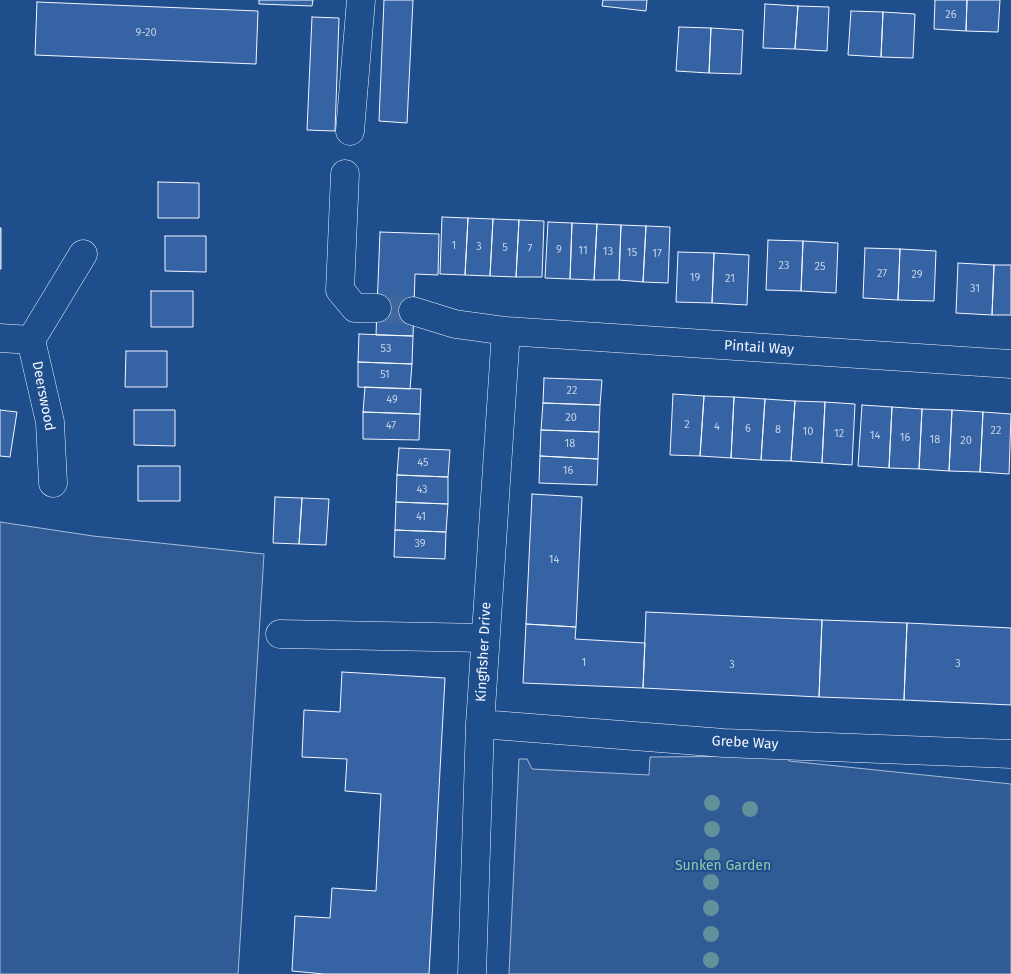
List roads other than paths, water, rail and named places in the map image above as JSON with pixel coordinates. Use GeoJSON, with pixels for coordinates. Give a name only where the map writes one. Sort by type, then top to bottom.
{"type":"FeatureCollection","features":[{"type":"Feature","properties":{"kind":"street"},"geometry":{"type":"LineString","coordinates":[[350,131],[360,0]]}},
{"type":"Feature","properties":{"kind":"street"},"geometry":{"type":"LineString","coordinates":[[345,174],[340,290],[355,308],[377,308]]}},
{"type":"Feature","properties":{"kind":"street"},"geometry":{"type":"LineString","coordinates":[[0,338],[31,340],[83,254]]}},
{"type":"Feature","properties":{"kind":"street","name":"Pintail Way"},"geometry":{"type":"LineString","coordinates":[[413,311],[455,324],[506,331],[1011,364]]}},
{"type":"Feature","properties":{"kind":"street","name":"Kingfisher Drive"},"geometry":{"type":"LineString","coordinates":[[472,974],[480,724],[506,331]]}},
{"type":"Feature","properties":{"kind":"street","name":"Deerswood"},"geometry":{"type":"LineString","coordinates":[[31,340],[50,422],[53,483]]}},
{"type":"Feature","properties":{"kind":"street"},"geometry":{"type":"LineString","coordinates":[[280,634],[485,638]]}},
{"type":"Feature","properties":{"kind":"street","name":"Grebe Way"},"geometry":{"type":"LineString","coordinates":[[480,724],[724,743],[1011,754]]}},
{"type":"Feature","properties":{"kind":"tunnel"},"geometry":{"type":"LineString","coordinates":[[377,308],[413,311]]}},
{"type":"Feature","properties":{"kind":"park label","name":"Sunken Garden"},"geometry":{"type":"Point","coordinates":[723,866]}}]}
